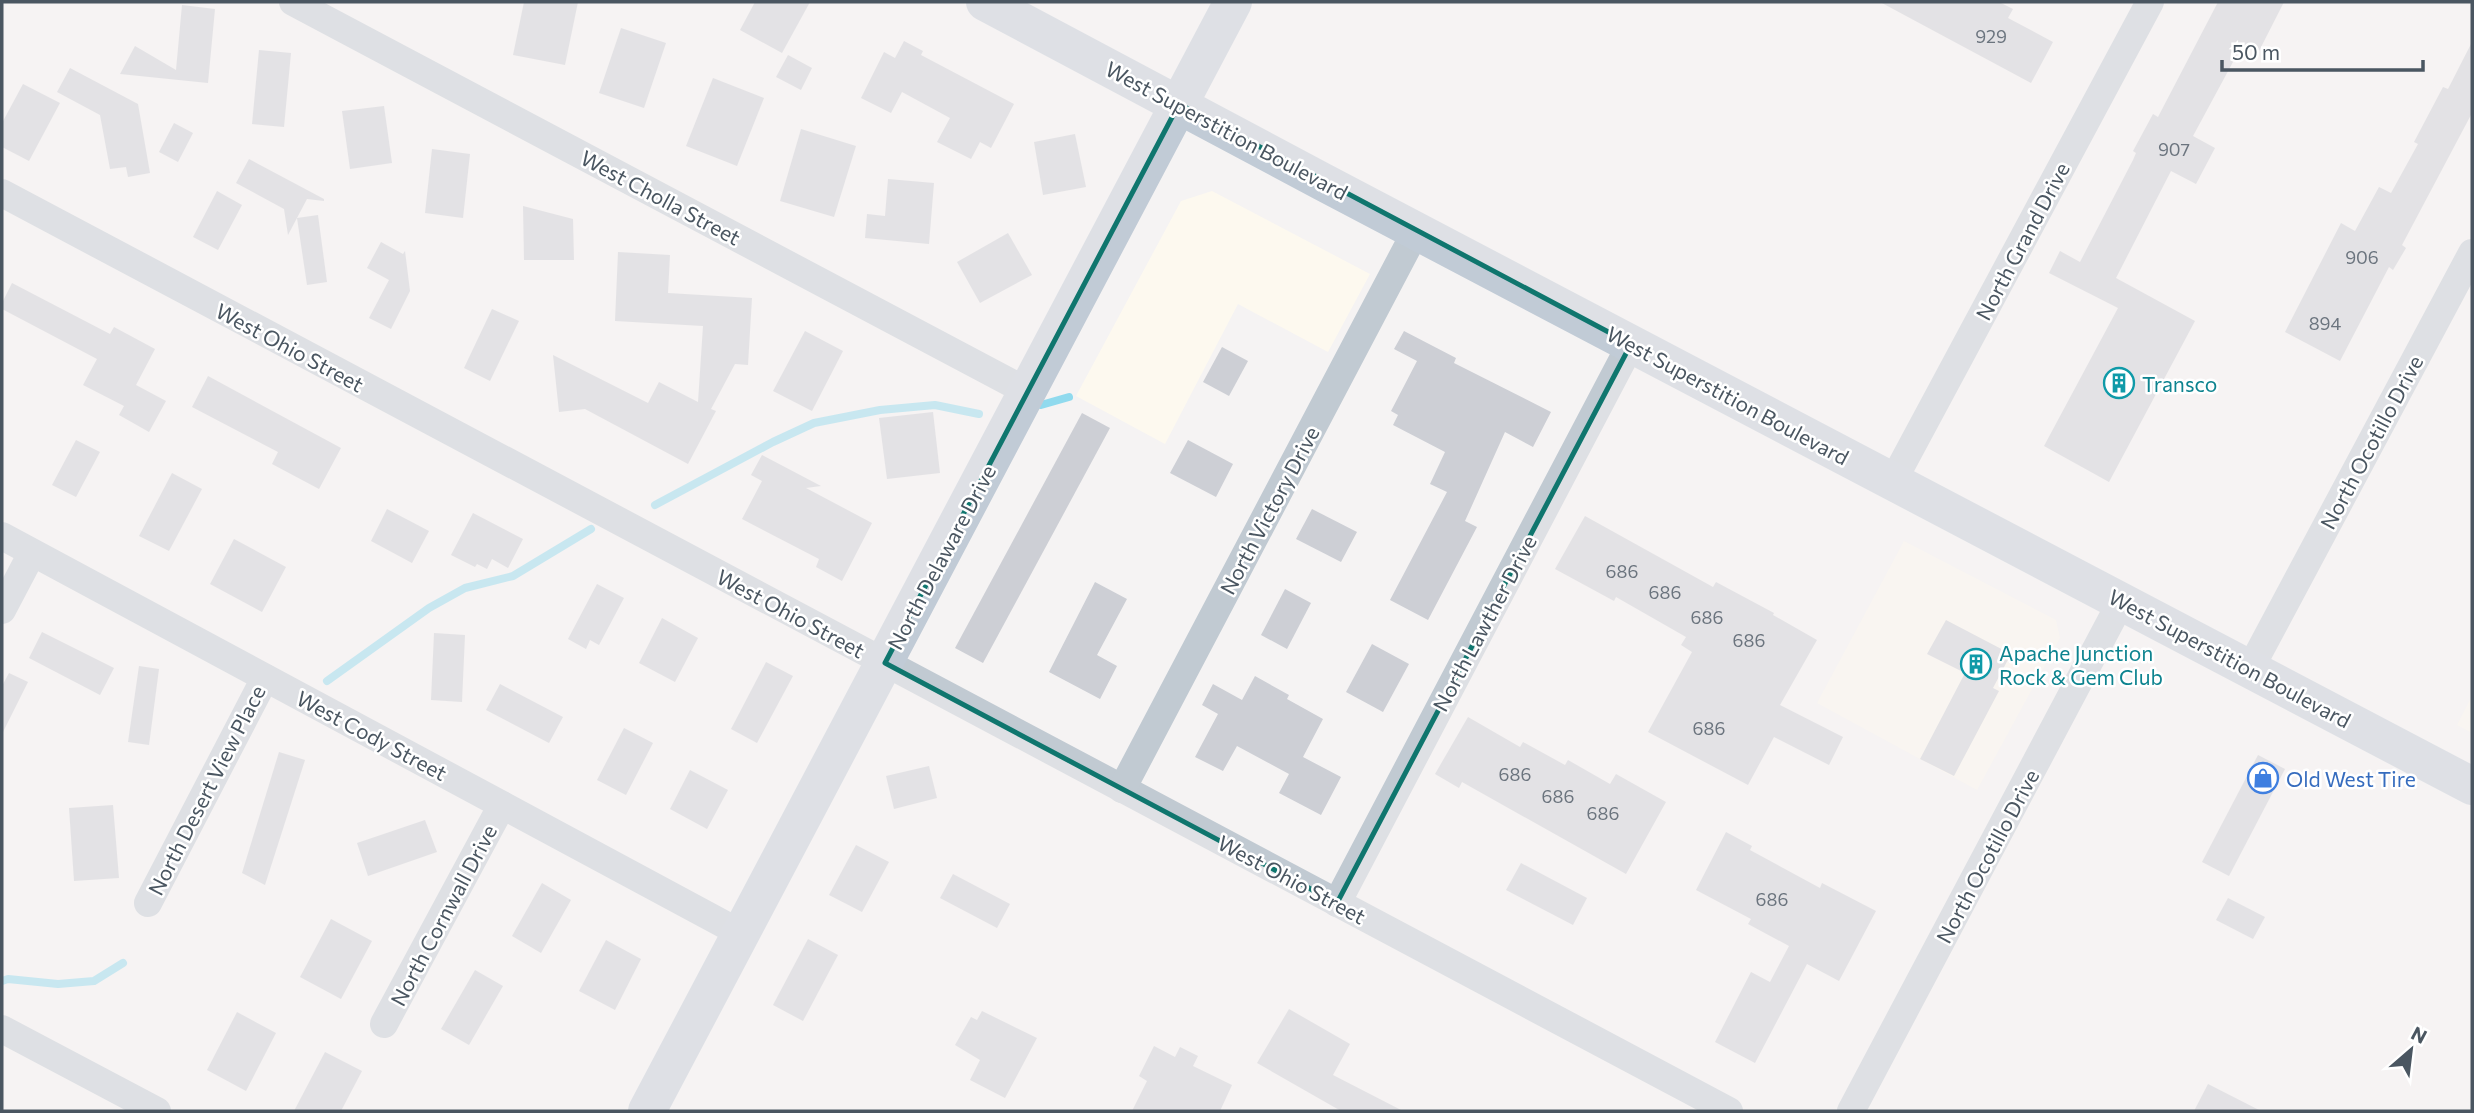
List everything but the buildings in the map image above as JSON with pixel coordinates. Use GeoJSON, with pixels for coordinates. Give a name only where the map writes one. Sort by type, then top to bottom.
{"type":"FeatureCollection","features":[{"type":"Feature","properties":{"kind":"main road","name":"West Superstition Boulevard"},"geometry":{"type":"LineString","coordinates":[[985,2],[2472,786]]}},
{"type":"Feature","properties":{"kind":"main road","name":"North Delaware Drive"},"geometry":{"type":"LineString","coordinates":[[647,1111],[1233,2]]}},
{"type":"Feature","properties":{"kind":"street","name":"West Cholla Street"},"geometry":{"type":"LineString","coordinates":[[293,2],[1028,392]]}},
{"type":"Feature","properties":{"kind":"street","name":"North Grand Drive"},"geometry":{"type":"LineString","coordinates":[[1894,481],[2150,2]]}},
{"type":"Feature","properties":{"kind":"street","name":"West Ohio Street"},"geometry":{"type":"LineString","coordinates":[[2,193],[1729,1111]]}},
{"type":"Feature","properties":{"kind":"street","name":"North Victory Drive"},"geometry":{"type":"LineString","coordinates":[[1122,789],[1416,231]]}},
{"type":"Feature","properties":{"kind":"street","name":"North Ocotillo Drive"},"geometry":{"type":"LineString","coordinates":[[2250,669],[2472,253]]}},
{"type":"Feature","properties":{"kind":"street","name":"North Lawther Drive"},"geometry":{"type":"LineString","coordinates":[[1337,903],[1631,344]]}},
{"type":"Feature","properties":{"kind":"street","name":"West Cody Street"},"geometry":{"type":"LineString","coordinates":[[2,536],[742,934]]}},
{"type":"Feature","properties":{"kind":"street"},"geometry":{"type":"LineString","coordinates":[[2,610],[32,552]]}},
{"type":"Feature","properties":{"kind":"street","name":"North Ocotillo Drive"},"geometry":{"type":"LineString","coordinates":[[1852,1111],[2122,600]]}},
{"type":"Feature","properties":{"kind":"street","name":"North Desert View Place"},"geometry":{"type":"LineString","coordinates":[[148,903],[265,678]]}},
{"type":"Feature","properties":{"kind":"street","name":"North Cornwall Drive"},"geometry":{"type":"LineString","coordinates":[[384,1024],[502,805]]}},
{"type":"Feature","properties":{"kind":"street"},"geometry":{"type":"LineString","coordinates":[[2,1029],[157,1111]]}},
{"type":"Feature","properties":{"kind":"highlighted area"},"geometry":{"type":"Polygon","coordinates":[[[1179,104],[1631,344],[1337,903],[885,663],[1179,104]]]}},
{"type":"Feature","properties":{"kind":"shaded area"},"geometry":{"type":"Polygon","coordinates":[[[1212,191],[1370,274],[1328,352],[1238,304],[1165,444],[1076,396],[1181,201],[1212,191]]]}},
{"type":"Feature","properties":{"kind":"shaded area"},"geometry":{"type":"Polygon","coordinates":[[[1904,541],[2056,620],[2060,638],[1977,790],[1817,703],[1904,541]]]}},
{"type":"Feature","properties":{"kind":"shaded area"},"geometry":{"type":"Polygon","coordinates":[[[2472,696],[2472,733],[2457,725],[2472,696]]]}},
{"type":"Feature","properties":{"kind":"waterway"},"geometry":{"type":"LineString","coordinates":[[1041,405],[1069,397]]}},
{"type":"Feature","properties":{"kind":"waterway"},"geometry":{"type":"LineString","coordinates":[[655,505],[814,423],[880,410],[935,405],[979,414]]}},
{"type":"Feature","properties":{"kind":"waterway"},"geometry":{"type":"LineString","coordinates":[[327,681],[429,608],[465,588],[513,576],[591,529]]}},
{"type":"Feature","properties":{"kind":"waterway"},"geometry":{"type":"LineString","coordinates":[[2,981],[8,979],[58,984],[94,981],[123,963]]}},
{"type":"Feature","properties":{"kind":"place","name":"Transco"},"geometry":{"type":"Point","coordinates":[2119,383]}},
{"type":"Feature","properties":{"kind":"place","name":"Apache Junction Rock & Gem Club"},"geometry":{"type":"Point","coordinates":[1976,664]}},
{"type":"Feature","properties":{"kind":"place","name":"Old West Tire"},"geometry":{"type":"Point","coordinates":[2263,778]}}]}
